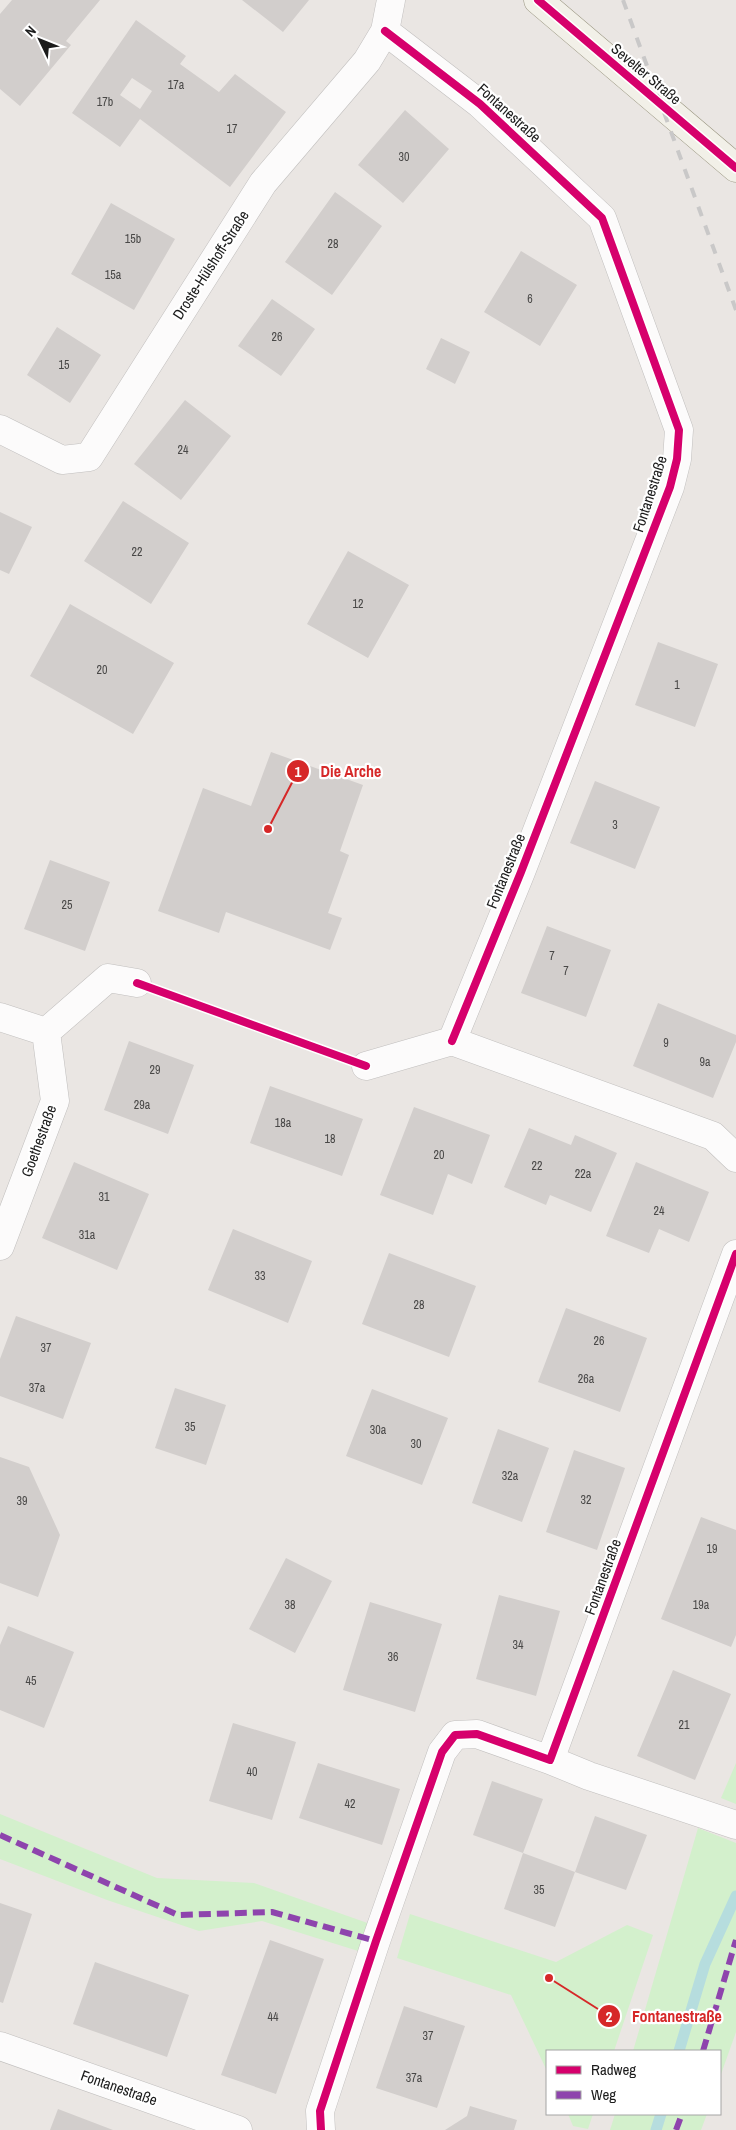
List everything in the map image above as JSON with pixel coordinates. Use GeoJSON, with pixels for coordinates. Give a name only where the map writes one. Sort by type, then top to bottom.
{"type":"FeatureCollection","features":[{"type":"Feature","properties":{"kind":"street","name":"Droste-Hülshoff-Straße"},"geometry":{"type":"LineString","coordinates":[[0,429],[62,460],[88,457],[263,184],[367,61],[385,31],[390,0]]}},
{"type":"Feature","properties":{"kind":"street","name":"Sevelter Straße"},"geometry":{"type":"LineString","coordinates":[[538,0],[736,168]]}},
{"type":"Feature","properties":{"kind":"street","name":"Fontanestraße"},"geometry":{"type":"LineString","coordinates":[[385,31],[480,104],[602,218],[678,430],[678,459],[670,487],[521,872],[452,1041]]}},
{"type":"Feature","properties":{"kind":"street"},"geometry":{"type":"LineString","coordinates":[[0,1018],[46,1032],[108,978],[138,983]]}},
{"type":"Feature","properties":{"kind":"street","name":"Goethestraße"},"geometry":{"type":"LineString","coordinates":[[0,1246],[55,1101],[46,1032]]}},
{"type":"Feature","properties":{"kind":"street"},"geometry":{"type":"LineString","coordinates":[[366,1066],[452,1041],[713,1136],[736,1158]]}},
{"type":"Feature","properties":{"kind":"street","name":"Fontanestraße"},"geometry":{"type":"LineString","coordinates":[[550,1760],[736,1254]]}},
{"type":"Feature","properties":{"kind":"street"},"geometry":{"type":"LineString","coordinates":[[321,2130],[320,2111],[376,1940],[442,1752],[455,1735],[477,1734],[589,1776],[736,1825]]}},
{"type":"Feature","properties":{"kind":"street","name":"Fontanestraße"},"geometry":{"type":"LineString","coordinates":[[0,2046],[238,2130]]}},
{"type":"Feature","properties":{"kind":"green space"},"geometry":{"type":"Polygon","coordinates":[[[736,1763],[736,1804],[721,1798],[736,1763]]]}},
{"type":"Feature","properties":{"kind":"green space"},"geometry":{"type":"Polygon","coordinates":[[[0,1814],[157,1878],[254,1883],[376,1926],[371,1955],[262,1921],[199,1931],[107,1900],[0,1859],[0,1814]]]}},
{"type":"Feature","properties":{"kind":"green space"},"geometry":{"type":"Polygon","coordinates":[[[698,1828],[736,1843],[736,2032],[721,2074],[721,2050],[633,2050],[698,1828]]]}},
{"type":"Feature","properties":{"kind":"green space"},"geometry":{"type":"Polygon","coordinates":[[[410,1914],[556,1962],[627,1925],[653,1935],[614,2050],[546,2050],[546,2069],[511,1995],[397,1958],[410,1914]]]}},
{"type":"Feature","properties":{"kind":"green space"},"geometry":{"type":"Polygon","coordinates":[[[568,2115],[593,2115],[588,2129],[573,2126],[568,2115]]]}},
{"type":"Feature","properties":{"kind":"green space"},"geometry":{"type":"Polygon","coordinates":[[[615,2115],[707,2115],[701,2130],[610,2130],[615,2115]]]}},
{"type":"Feature","properties":{"kind":"building"},"geometry":{"type":"Polygon","coordinates":[[[12,0],[100,0],[66,41],[71,45],[20,106],[0,89],[0,14],[12,0]]]}},
{"type":"Feature","properties":{"kind":"building"},"geometry":{"type":"Polygon","coordinates":[[[242,0],[309,0],[283,32],[242,0]]]}},
{"type":"Feature","properties":{"kind":"building"},"geometry":{"type":"Polygon","coordinates":[[[136,20],[186,56],[180,64],[219,92],[235,74],[286,112],[230,187],[140,119],[120,147],[72,113],[136,20]],[[132,78],[120,95],[140,109],[152,91],[132,78]]]}},
{"type":"Feature","properties":{"kind":"building"},"geometry":{"type":"Polygon","coordinates":[[[405,110],[449,149],[403,203],[358,165],[405,110]]]}},
{"type":"Feature","properties":{"kind":"building"},"geometry":{"type":"Polygon","coordinates":[[[335,192],[382,226],[332,295],[285,262],[335,192]]]}},
{"type":"Feature","properties":{"kind":"building"},"geometry":{"type":"Polygon","coordinates":[[[111,203],[175,239],[134,310],[71,274],[111,203]]]}},
{"type":"Feature","properties":{"kind":"building"},"geometry":{"type":"Polygon","coordinates":[[[521,251],[577,285],[540,346],[484,312],[521,251]]]}},
{"type":"Feature","properties":{"kind":"building"},"geometry":{"type":"Polygon","coordinates":[[[272,299],[315,329],[281,376],[238,346],[272,299]]]}},
{"type":"Feature","properties":{"kind":"building"},"geometry":{"type":"Polygon","coordinates":[[[57,327],[101,355],[70,403],[27,375],[57,327]]]}},
{"type":"Feature","properties":{"kind":"building"},"geometry":{"type":"Polygon","coordinates":[[[441,338],[470,352],[455,384],[426,369],[441,338]]]}},
{"type":"Feature","properties":{"kind":"building"},"geometry":{"type":"Polygon","coordinates":[[[185,400],[231,436],[181,500],[134,464],[185,400]]]}},
{"type":"Feature","properties":{"kind":"building"},"geometry":{"type":"Polygon","coordinates":[[[123,501],[189,543],[151,604],[84,561],[123,501]]]}},
{"type":"Feature","properties":{"kind":"building"},"geometry":{"type":"Polygon","coordinates":[[[0,512],[32,527],[9,574],[0,570],[0,512]]]}},
{"type":"Feature","properties":{"kind":"building"},"geometry":{"type":"Polygon","coordinates":[[[348,551],[409,585],[368,658],[307,624],[348,551]]]}},
{"type":"Feature","properties":{"kind":"building"},"geometry":{"type":"Polygon","coordinates":[[[70,604],[174,663],[133,734],[30,676],[70,604]]]}},
{"type":"Feature","properties":{"kind":"building"},"geometry":{"type":"Polygon","coordinates":[[[658,642],[718,664],[695,727],[635,705],[658,642]]]}},
{"type":"Feature","properties":{"kind":"building"},"geometry":{"type":"Polygon","coordinates":[[[271,752],[363,785],[340,851],[349,855],[328,913],[342,918],[330,950],[226,912],[219,933],[158,911],[203,788],[251,806],[271,752]]]}},
{"type":"Feature","properties":{"kind":"building"},"geometry":{"type":"Polygon","coordinates":[[[595,781],[660,807],[635,869],[570,843],[595,781]]]}},
{"type":"Feature","properties":{"kind":"building"},"geometry":{"type":"Polygon","coordinates":[[[50,860],[110,882],[85,951],[24,929],[50,860]]]}},
{"type":"Feature","properties":{"kind":"building"},"geometry":{"type":"Polygon","coordinates":[[[547,926],[611,950],[586,1017],[521,993],[547,926]]]}},
{"type":"Feature","properties":{"kind":"building"},"geometry":{"type":"Polygon","coordinates":[[[658,1003],[736,1035],[736,1042],[713,1098],[633,1066],[658,1003]]]}},
{"type":"Feature","properties":{"kind":"building"},"geometry":{"type":"Polygon","coordinates":[[[129,1041],[194,1065],[168,1134],[104,1110],[129,1041]]]}},
{"type":"Feature","properties":{"kind":"building"},"geometry":{"type":"Polygon","coordinates":[[[270,1086],[363,1119],[342,1176],[250,1143],[270,1086]]]}},
{"type":"Feature","properties":{"kind":"building"},"geometry":{"type":"Polygon","coordinates":[[[414,1107],[490,1135],[472,1184],[448,1174],[433,1215],[380,1195],[414,1107]]]}},
{"type":"Feature","properties":{"kind":"building"},"geometry":{"type":"Polygon","coordinates":[[[529,1128],[571,1145],[575,1135],[617,1153],[591,1212],[550,1195],[546,1205],[504,1187],[529,1128]]]}},
{"type":"Feature","properties":{"kind":"building"},"geometry":{"type":"Polygon","coordinates":[[[74,1162],[149,1194],[117,1270],[42,1238],[74,1162]]]}},
{"type":"Feature","properties":{"kind":"building"},"geometry":{"type":"Polygon","coordinates":[[[636,1162],[709,1192],[689,1242],[659,1229],[649,1253],[606,1236],[636,1162]]]}},
{"type":"Feature","properties":{"kind":"building"},"geometry":{"type":"Polygon","coordinates":[[[233,1229],[312,1261],[288,1323],[208,1290],[233,1229]]]}},
{"type":"Feature","properties":{"kind":"building"},"geometry":{"type":"Polygon","coordinates":[[[389,1253],[476,1286],[449,1357],[362,1324],[389,1253]]]}},
{"type":"Feature","properties":{"kind":"building"},"geometry":{"type":"Polygon","coordinates":[[[566,1308],[647,1338],[620,1412],[538,1382],[566,1308]]]}},
{"type":"Feature","properties":{"kind":"building"},"geometry":{"type":"Polygon","coordinates":[[[16,1316],[91,1343],[63,1419],[0,1396],[0,1359],[16,1316]]]}},
{"type":"Feature","properties":{"kind":"building"},"geometry":{"type":"Polygon","coordinates":[[[175,1388],[226,1405],[206,1465],[155,1448],[175,1388]]]}},
{"type":"Feature","properties":{"kind":"building"},"geometry":{"type":"Polygon","coordinates":[[[372,1389],[448,1418],[422,1485],[346,1456],[372,1389]]]}},
{"type":"Feature","properties":{"kind":"building"},"geometry":{"type":"Polygon","coordinates":[[[498,1429],[549,1448],[522,1522],[472,1503],[498,1429]]]}},
{"type":"Feature","properties":{"kind":"building"},"geometry":{"type":"Polygon","coordinates":[[[574,1450],[625,1468],[597,1550],[546,1532],[574,1450]]]}},
{"type":"Feature","properties":{"kind":"building"},"geometry":{"type":"Polygon","coordinates":[[[0,1457],[29,1467],[60,1535],[38,1597],[0,1583],[0,1457]]]}},
{"type":"Feature","properties":{"kind":"building"},"geometry":{"type":"Polygon","coordinates":[[[701,1517],[736,1530],[736,1635],[731,1647],[661,1619],[701,1517]]]}},
{"type":"Feature","properties":{"kind":"building"},"geometry":{"type":"Polygon","coordinates":[[[286,1558],[332,1581],[295,1653],[249,1629],[286,1558]]]}},
{"type":"Feature","properties":{"kind":"building"},"geometry":{"type":"Polygon","coordinates":[[[499,1595],[560,1611],[536,1696],[476,1679],[499,1595]]]}},
{"type":"Feature","properties":{"kind":"building"},"geometry":{"type":"Polygon","coordinates":[[[370,1602],[442,1624],[415,1712],[343,1690],[370,1602]]]}},
{"type":"Feature","properties":{"kind":"building"},"geometry":{"type":"Polygon","coordinates":[[[8,1626],[74,1652],[44,1728],[0,1710],[0,1645],[8,1626]]]}},
{"type":"Feature","properties":{"kind":"building"},"geometry":{"type":"Polygon","coordinates":[[[673,1670],[731,1694],[695,1780],[637,1756],[673,1670]]]}},
{"type":"Feature","properties":{"kind":"building"},"geometry":{"type":"Polygon","coordinates":[[[233,1723],[296,1742],[272,1820],[209,1801],[233,1723]]]}},
{"type":"Feature","properties":{"kind":"building"},"geometry":{"type":"Polygon","coordinates":[[[318,1763],[400,1789],[382,1845],[299,1818],[318,1763]]]}},
{"type":"Feature","properties":{"kind":"building"},"geometry":{"type":"Polygon","coordinates":[[[492,1781],[543,1799],[523,1853],[473,1835],[492,1781]]]}},
{"type":"Feature","properties":{"kind":"building"},"geometry":{"type":"Polygon","coordinates":[[[595,1816],[647,1835],[626,1890],[575,1872],[595,1816]]]}},
{"type":"Feature","properties":{"kind":"building"},"geometry":{"type":"Polygon","coordinates":[[[523,1853],[575,1872],[555,1927],[504,1909],[523,1853]]]}},
{"type":"Feature","properties":{"kind":"building"},"geometry":{"type":"Polygon","coordinates":[[[0,1903],[32,1914],[3,2003],[0,2002],[0,1903]]]}},
{"type":"Feature","properties":{"kind":"building"},"geometry":{"type":"Polygon","coordinates":[[[270,1940],[324,1959],[276,2094],[221,2075],[270,1940]]]}},
{"type":"Feature","properties":{"kind":"building"},"geometry":{"type":"Polygon","coordinates":[[[95,1962],[189,1995],[167,2057],[73,2024],[95,1962]]]}},
{"type":"Feature","properties":{"kind":"building"},"geometry":{"type":"Polygon","coordinates":[[[404,2006],[465,2026],[437,2108],[376,2088],[404,2006]]]}},
{"type":"Feature","properties":{"kind":"building"},"geometry":{"type":"Polygon","coordinates":[[[470,2106],[517,2120],[514,2130],[445,2130],[467,2116],[470,2106]]]}},
{"type":"Feature","properties":{"kind":"building"},"geometry":{"type":"Polygon","coordinates":[[[58,2109],[113,2130],[50,2130],[58,2109]]]}},
{"type":"Feature","properties":{"kind":"waterway"},"geometry":{"type":"LineString","coordinates":[[679,2050],[705,1964],[736,1896]]}},
{"type":"Feature","properties":{"kind":"waterway"},"geometry":{"type":"LineString","coordinates":[[656,2130],[661,2115]]}},
{"type":"Feature","properties":{"kind":"railway"},"geometry":{"type":"LineString","coordinates":[[623,0],[736,310]]}},
{"type":"Feature","properties":{"kind":"marked path"},"geometry":{"type":"LineString","coordinates":[[0,1835],[178,1915],[272,1912],[376,1941]]}},
{"type":"Feature","properties":{"kind":"marked path"},"geometry":{"type":"LineString","coordinates":[[703,2050],[736,1940]]}},
{"type":"Feature","properties":{"kind":"marked path"},"geometry":{"type":"LineString","coordinates":[[676,2130],[682,2115]]}},
{"type":"Feature","properties":{"kind":"cycle path"},"geometry":{"type":"LineString","coordinates":[[538,0],[736,168]]}},
{"type":"Feature","properties":{"kind":"cycle path"},"geometry":{"type":"LineString","coordinates":[[385,31],[480,104],[602,218],[679,430],[677,459],[670,487],[521,872],[452,1041]]}},
{"type":"Feature","properties":{"kind":"cycle path"},"geometry":{"type":"LineString","coordinates":[[137,983],[366,1066]]}},
{"type":"Feature","properties":{"kind":"cycle path"},"geometry":{"type":"LineString","coordinates":[[321,2130],[320,2111],[376,1941],[442,1752],[455,1735],[477,1734],[550,1760],[736,1254]]}},
{"type":"Feature","properties":{"kind":"place","name":"Die Arche"},"geometry":{"type":"Point","coordinates":[268,829]}},
{"type":"Feature","properties":{"kind":"place","name":"Fontanestraße"},"geometry":{"type":"Point","coordinates":[549,1978]}}]}
